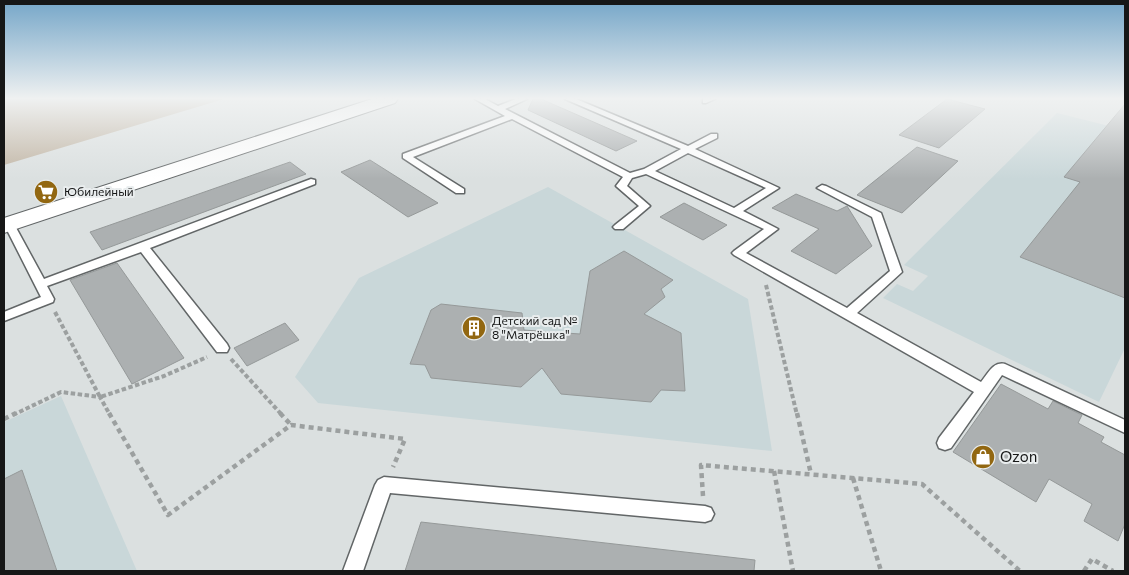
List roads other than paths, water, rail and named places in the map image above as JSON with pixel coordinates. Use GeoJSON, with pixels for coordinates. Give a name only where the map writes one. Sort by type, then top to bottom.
{"type":"FeatureCollection","features":[{"type":"Feature","properties":{"kind":"street"},"geometry":{"type":"LineString","coordinates":[[6,225],[307,126]]}},
{"type":"Feature","properties":{"kind":"lane"},"geometry":{"type":"LineString","coordinates":[[460,191],[406,156],[486,126]]}},
{"type":"Feature","properties":{"kind":"lane"},"geometry":{"type":"LineString","coordinates":[[531,126],[629,176]]}},
{"type":"Feature","properties":{"kind":"lane"},"geometry":{"type":"LineString","coordinates":[[633,126],[774,188],[736,211]]}},
{"type":"Feature","properties":{"kind":"lane"},"geometry":{"type":"LineString","coordinates":[[619,227],[645,206],[621,186],[629,176],[647,171],[714,136]]}},
{"type":"Feature","properties":{"kind":"lane"},"geometry":{"type":"LineString","coordinates":[[647,171],[772,229],[738,253],[983,390]]}},
{"type":"Feature","properties":{"kind":"lane"},"geometry":{"type":"LineString","coordinates":[[41,284],[312,182]]}},
{"type":"Feature","properties":{"kind":"lane"},"geometry":{"type":"LineString","coordinates":[[822,188],[877,215],[896,272],[848,314]]}},
{"type":"Feature","properties":{"kind":"lane"},"geometry":{"type":"LineString","coordinates":[[4,317],[48,299],[6,225]]}},
{"type":"Feature","properties":{"kind":"lane"},"geometry":{"type":"LineString","coordinates":[[143,247],[222,348]]}},
{"type":"Feature","properties":{"kind":"lane"},"geometry":{"type":"LineString","coordinates":[[945,443],[1000,368],[1125,428]]}},
{"type":"Feature","properties":{"kind":"lane"},"geometry":{"type":"LineString","coordinates":[[353,571],[384,485],[704,514]]}},
{"type":"Feature","properties":{"kind":"place","name":"Юбилейный"},"geometry":{"type":"Point","coordinates":[46,192]}},
{"type":"Feature","properties":{"kind":"place","name":"Детский сад № 8 \"Матрёшка\""},"geometry":{"type":"Point","coordinates":[474,328]}},
{"type":"Feature","properties":{"kind":"place","name":"Ozon"},"geometry":{"type":"Point","coordinates":[983,457]}}]}
